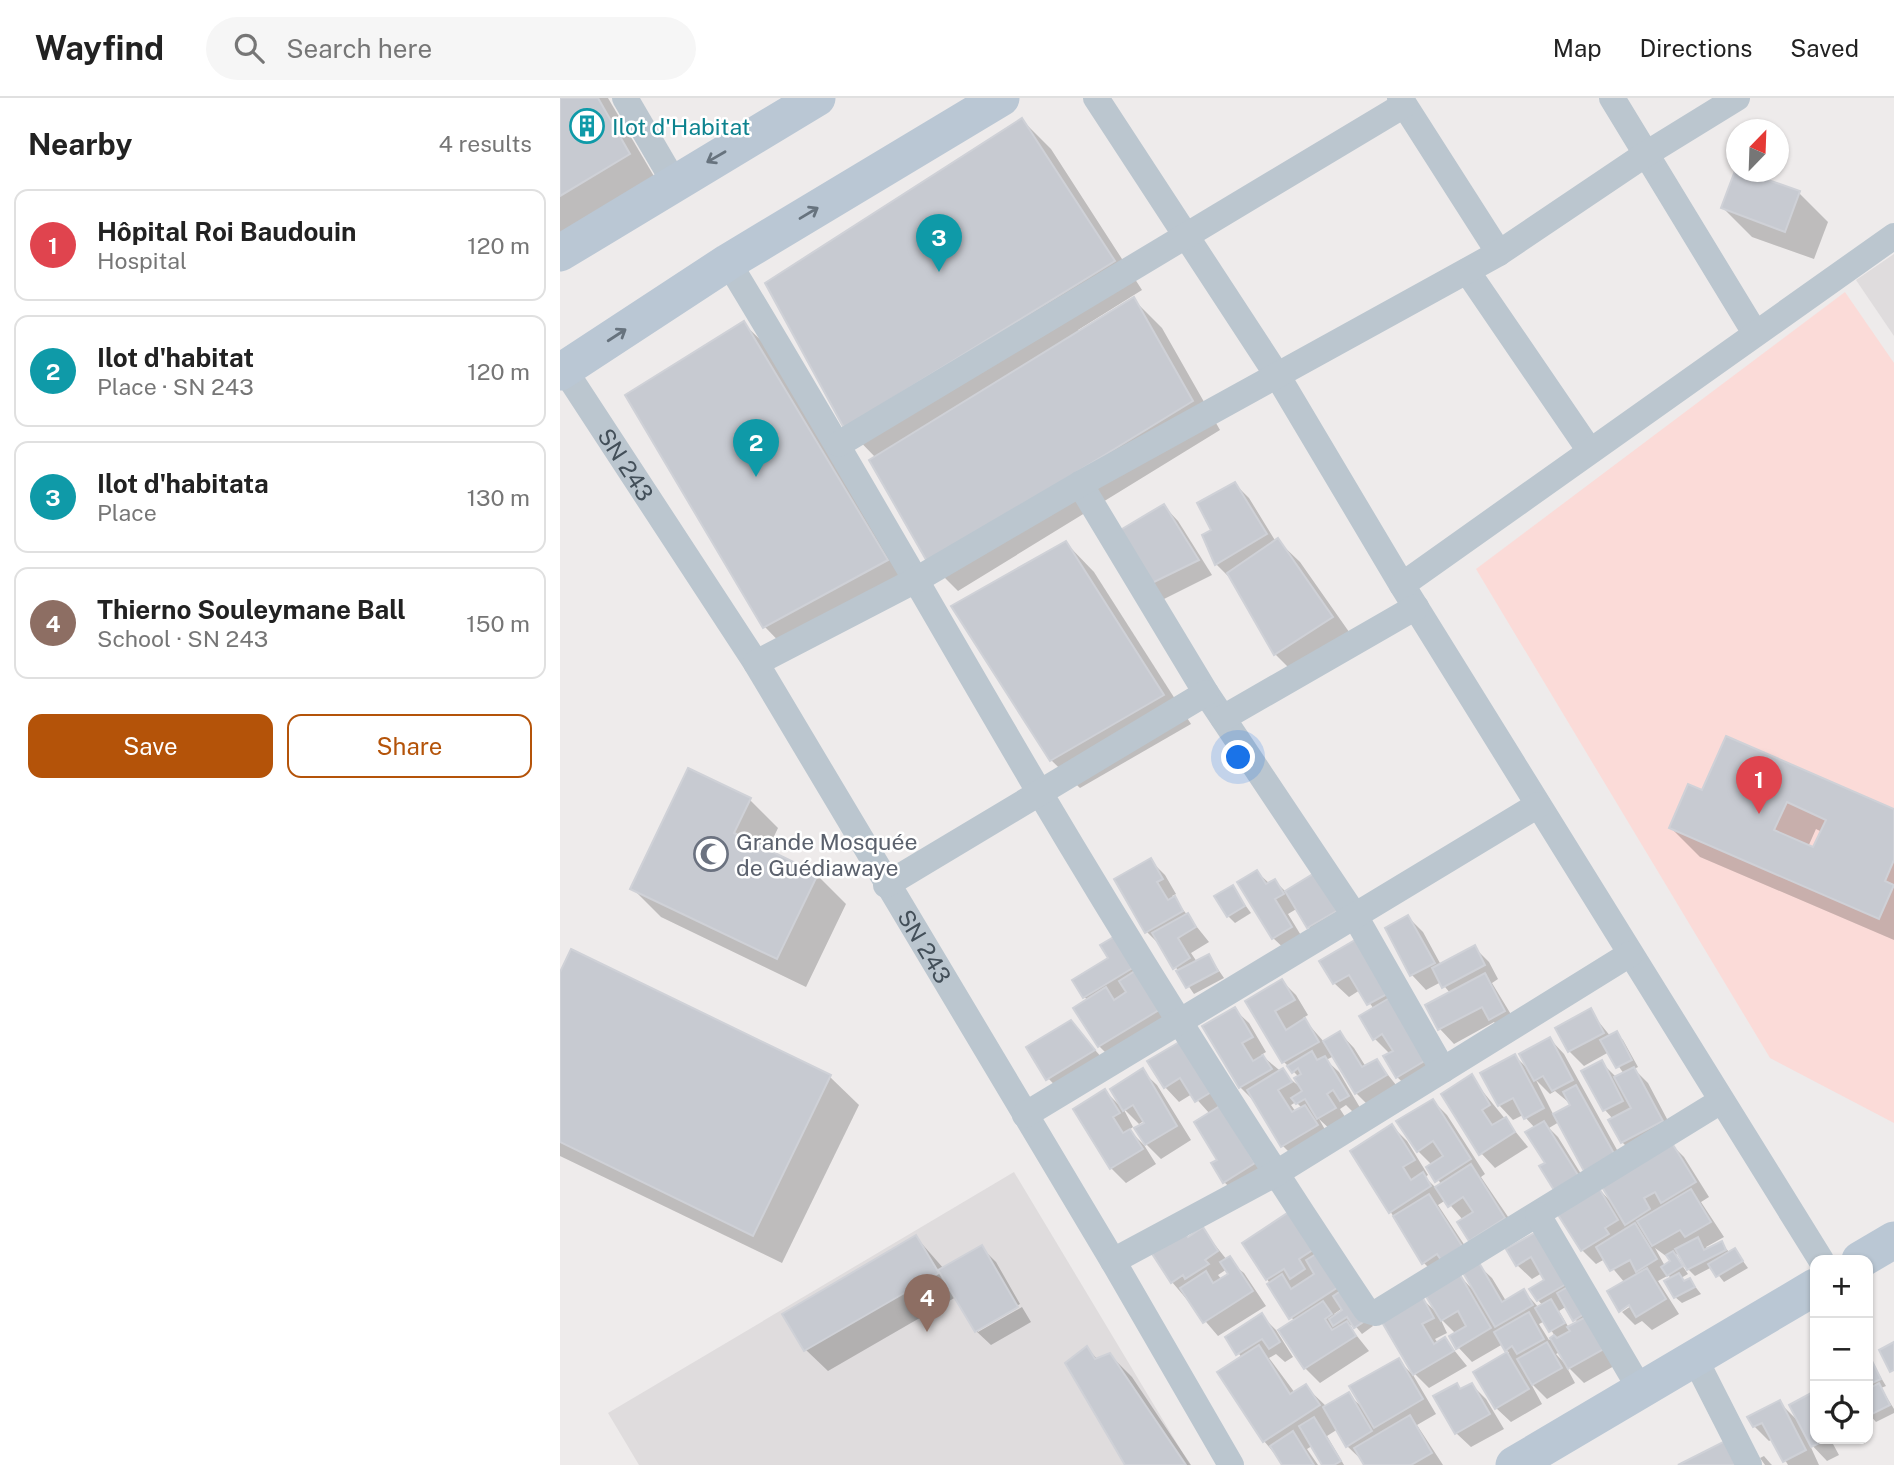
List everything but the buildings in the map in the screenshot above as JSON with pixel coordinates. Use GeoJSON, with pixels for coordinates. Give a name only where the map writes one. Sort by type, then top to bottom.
{"type":"FeatureCollection","features":[{"type":"Feature","properties":{"kind":"street"},"geometry":{"type":"LineString","coordinates":[[625,98],[674,182]]}},
{"type":"Feature","properties":{"kind":"street"},"geometry":{"type":"LineString","coordinates":[[560,253],[817,98]]}},
{"type":"Feature","properties":{"kind":"street"},"geometry":{"type":"LineString","coordinates":[[1096,98],[1277,375],[1409,596],[1818,1255]]}},
{"type":"Feature","properties":{"kind":"street"},"geometry":{"type":"LineString","coordinates":[[1612,98],[1755,333]]}},
{"type":"Feature","properties":{"kind":"street"},"geometry":{"type":"LineString","coordinates":[[756,663],[916,580],[1080,484],[1499,253],[1646,154],[1737,98]]}},
{"type":"Feature","properties":{"kind":"street"},"geometry":{"type":"LineString","coordinates":[[839,444],[1402,101],[1499,253]]}},
{"type":"Feature","properties":{"kind":"street"},"geometry":{"type":"LineString","coordinates":[[561,368],[979,103]]}},
{"type":"Feature","properties":{"kind":"street"},"geometry":{"type":"LineString","coordinates":[[1223,718],[1409,596],[1590,451],[1894,236]]}},
{"type":"Feature","properties":{"kind":"street"},"geometry":{"type":"LineString","coordinates":[[728,262],[839,444],[1039,791],[1275,1174],[1366,1310],[1376,1313],[1721,1101]]}},
{"type":"Feature","properties":{"kind":"street"},"geometry":{"type":"LineString","coordinates":[[1467,271],[1590,451]]}},
{"type":"Feature","properties":{"kind":"street","name":"SN 243"},"geometry":{"type":"LineString","coordinates":[[561,368],[756,663],[886,885],[1113,1261],[1231,1465]]}},
{"type":"Feature","properties":{"kind":"street"},"geometry":{"type":"LineString","coordinates":[[1080,484],[1206,693],[1355,916],[1443,1070]]}},
{"type":"Feature","properties":{"kind":"street"},"geometry":{"type":"LineString","coordinates":[[886,885],[1206,693]]}},
{"type":"Feature","properties":{"kind":"street"},"geometry":{"type":"LineString","coordinates":[[1025,1115],[1538,805]]}},
{"type":"Feature","properties":{"kind":"street"},"geometry":{"type":"LineString","coordinates":[[1113,1261],[1275,1174],[1630,954]]}},
{"type":"Feature","properties":{"kind":"street"},"geometry":{"type":"LineString","coordinates":[[1538,1215],[1640,1389]]}},
{"type":"Feature","properties":{"kind":"street"},"geometry":{"type":"LineString","coordinates":[[1868,1255],[1894,1240]]}},
{"type":"Feature","properties":{"kind":"street"},"geometry":{"type":"LineString","coordinates":[[1514,1465],[1810,1290]]}},
{"type":"Feature","properties":{"kind":"street"},"geometry":{"type":"LineString","coordinates":[[1694,1357],[1749,1465]]}},
{"type":"Feature","properties":{"kind":"shaded area"},"geometry":{"type":"Polygon","coordinates":[[[1894,254],[1894,336],[1856,280],[1894,254]]]}},
{"type":"Feature","properties":{"kind":"shaded area"},"geometry":{"type":"Polygon","coordinates":[[[1845,292],[1894,363],[1894,1123],[1770,1058],[1476,569],[1845,292]]]}},
{"type":"Feature","properties":{"kind":"shaded area"},"geometry":{"type":"Polygon","coordinates":[[[1014,1172],[1190,1465],[639,1465],[608,1413],[1014,1172]]]}},
{"type":"Feature","properties":{"kind":"place","name":"Ilot d'Habitat"},"geometry":{"type":"Point","coordinates":[587,126]}},
{"type":"Feature","properties":{"kind":"place","name":"Ilot d'habitata"},"geometry":{"type":"Point","coordinates":[939,272]}},
{"type":"Feature","properties":{"kind":"place","name":"Ilot d'habitat"},"geometry":{"type":"Point","coordinates":[756,477]}},
{"type":"Feature","properties":{"kind":"place","name":"Hôpital Roi Baudouin"},"geometry":{"type":"Point","coordinates":[1759,814]}},
{"type":"Feature","properties":{"kind":"place","name":"Grande Mosquée de Guédiawaye"},"geometry":{"type":"Point","coordinates":[711,854]}},
{"type":"Feature","properties":{"kind":"place","name":"Thierno Souleymane Ball"},"geometry":{"type":"Point","coordinates":[927,1332]}}]}
